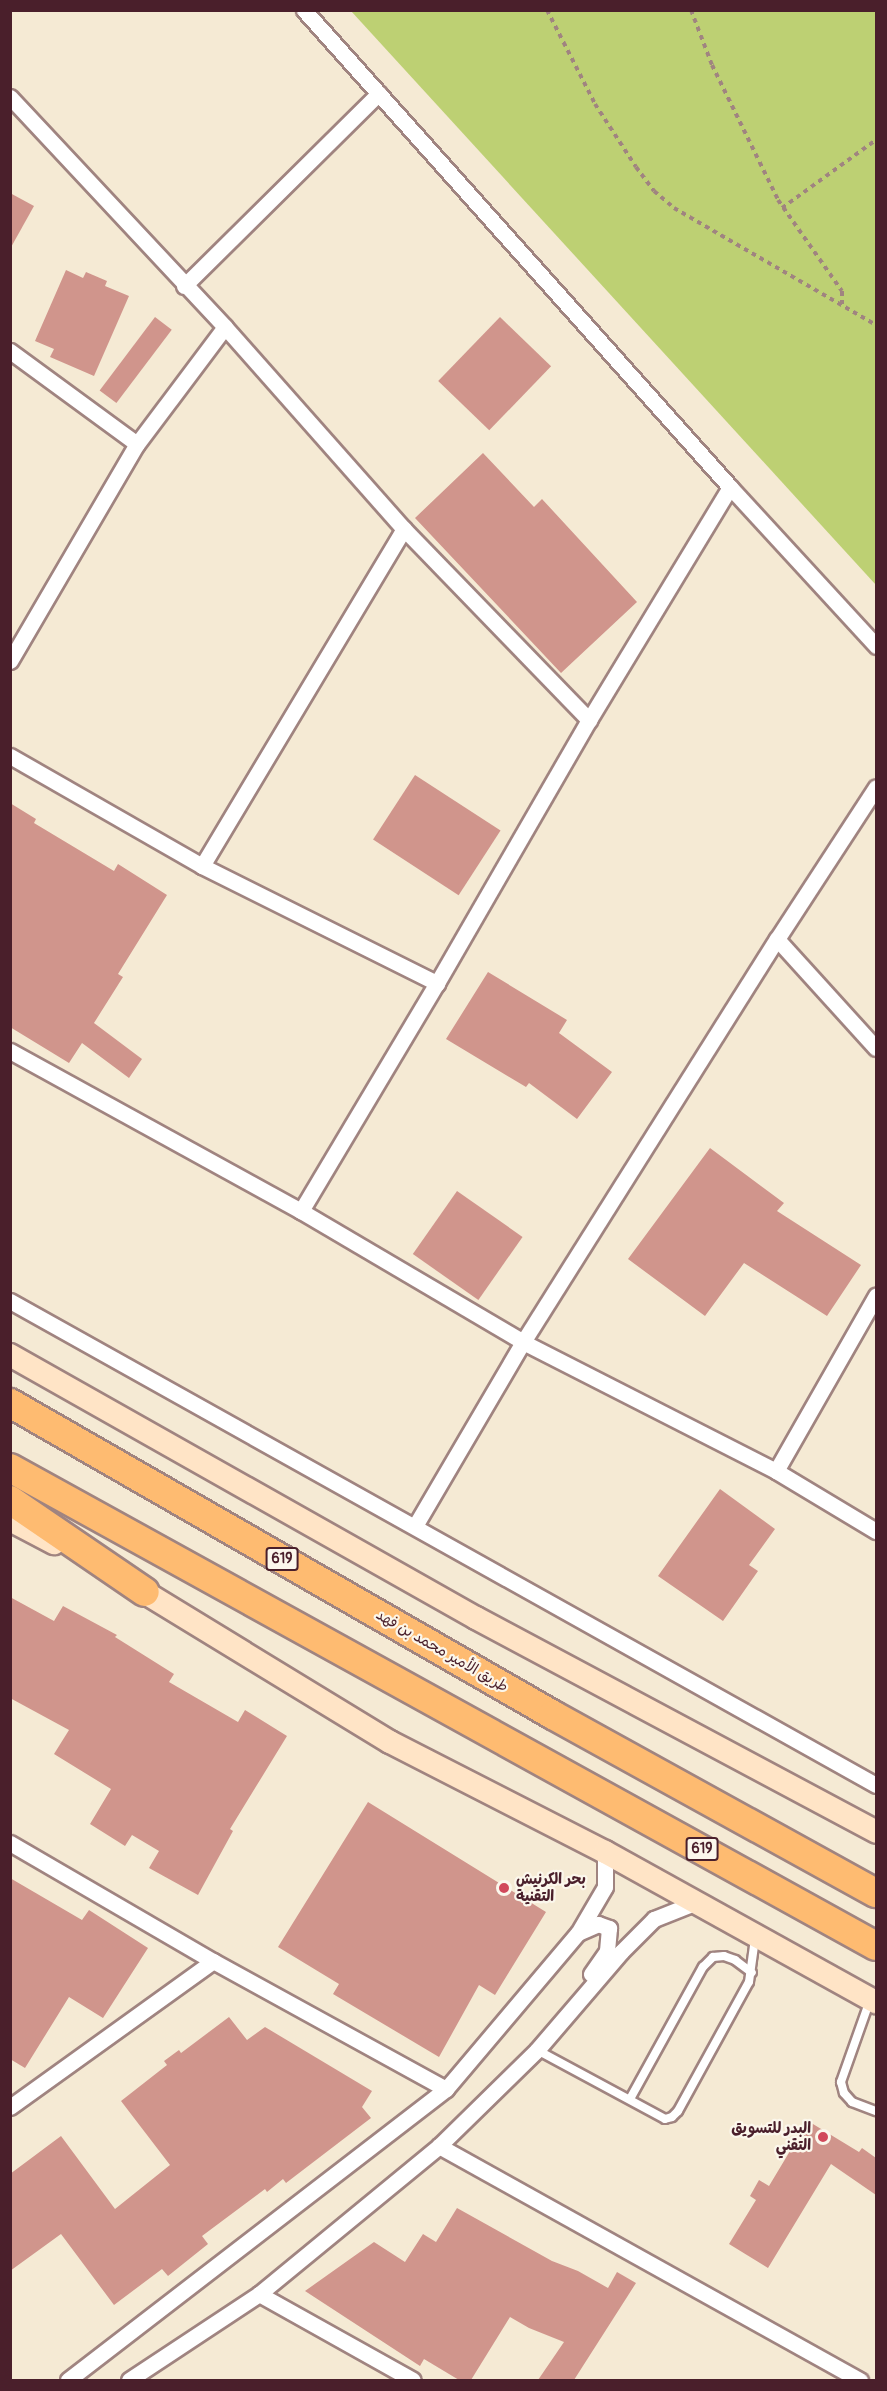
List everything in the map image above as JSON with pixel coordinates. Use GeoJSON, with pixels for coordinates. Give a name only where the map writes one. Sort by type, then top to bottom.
{"type":"FeatureCollection","features":[{"type":"Feature","properties":{"kind":"highway","name":"طريق الأمير محمد بن فهد"},"geometry":{"type":"LineString","coordinates":[[10,1403],[553,1715],[876,1893]]}},
{"type":"Feature","properties":{"kind":"highway","name":"619"},"geometry":{"type":"LineString","coordinates":[[10,1468],[876,1946]]}},
{"type":"Feature","properties":{"kind":"highway"},"geometry":{"type":"LineString","coordinates":[[12,1518],[145,1592]]}},
{"type":"Feature","properties":{"kind":"main road"},"geometry":{"type":"LineString","coordinates":[[10,1354],[476,1618],[876,1832]]}},
{"type":"Feature","properties":{"kind":"main road"},"geometry":{"type":"LineString","coordinates":[[145,1592],[390,1742],[605,1852],[874,2000]]}},
{"type":"Feature","properties":{"kind":"street"},"geometry":{"type":"LineString","coordinates":[[304,10],[730,487],[876,646]]}},
{"type":"Feature","properties":{"kind":"street"},"geometry":{"type":"LineString","coordinates":[[184,285],[379,93]]}},
{"type":"Feature","properties":{"kind":"street"},"geometry":{"type":"LineString","coordinates":[[10,97],[225,327],[404,529],[589,720]]}},
{"type":"Feature","properties":{"kind":"street"},"geometry":{"type":"LineString","coordinates":[[10,662],[137,444],[225,327]]}},
{"type":"Feature","properties":{"kind":"street"},"geometry":{"type":"LineString","coordinates":[[10,351],[137,444]]}},
{"type":"Feature","properties":{"kind":"street"},"geometry":{"type":"LineString","coordinates":[[301,1211],[589,720],[730,487]]}},
{"type":"Feature","properties":{"kind":"street"},"geometry":{"type":"LineString","coordinates":[[202,866],[404,529]]}},
{"type":"Feature","properties":{"kind":"street"},"geometry":{"type":"LineString","coordinates":[[10,756],[202,866],[437,982]]}},
{"type":"Feature","properties":{"kind":"street"},"geometry":{"type":"LineString","coordinates":[[415,1526],[524,1342],[777,939],[876,788]]}},
{"type":"Feature","properties":{"kind":"street"},"geometry":{"type":"LineString","coordinates":[[777,939],[876,1048]]}},
{"type":"Feature","properties":{"kind":"street"},"geometry":{"type":"LineString","coordinates":[[10,1051],[301,1211],[524,1342],[776,1471],[876,1531]]}},
{"type":"Feature","properties":{"kind":"street"},"geometry":{"type":"LineString","coordinates":[[776,1471],[876,1296]]}},
{"type":"Feature","properties":{"kind":"street"},"geometry":{"type":"LineString","coordinates":[[10,1301],[876,1785]]}},
{"type":"Feature","properties":{"kind":"street"},"geometry":{"type":"LineString","coordinates":[[10,1843],[213,1960],[446,2089]]}},
{"type":"Feature","properties":{"kind":"street"},"geometry":{"type":"LineString","coordinates":[[68,2380],[446,2089],[578,1933],[605,1887],[605,1852]]}},
{"type":"Feature","properties":{"kind":"street"},"geometry":{"type":"LineString","coordinates":[[129,2380],[259,2295],[439,2146],[537,2050],[621,1952],[654,1919],[697,1902]]}},
{"type":"Feature","properties":{"kind":"street"},"geometry":{"type":"LineString","coordinates":[[537,2050],[607,1951],[609,1928],[598,1924],[578,1933]]}},
{"type":"Feature","properties":{"kind":"street"},"geometry":{"type":"LineString","coordinates":[[12,2105],[213,1960]]}},
{"type":"Feature","properties":{"kind":"street"},"geometry":{"type":"LineString","coordinates":[[439,2146],[860,2380]]}},
{"type":"Feature","properties":{"kind":"street"},"geometry":{"type":"LineString","coordinates":[[259,2295],[413,2380]]}},
{"type":"Feature","properties":{"kind":"lane"},"geometry":{"type":"LineString","coordinates":[[537,2050],[665,2119],[678,2111],[752,1973],[756,1934]]}},
{"type":"Feature","properties":{"kind":"lane"},"geometry":{"type":"LineString","coordinates":[[630,2099],[703,1967],[713,1957],[724,1956],[735,1960],[752,1973]]}},
{"type":"Feature","properties":{"kind":"lane"},"geometry":{"type":"LineString","coordinates":[[874,2000],[841,2082],[844,2093],[852,2102],[876,2111]]}},
{"type":"Feature","properties":{"kind":"path"},"geometry":{"type":"LineString","coordinates":[[547,10],[595,104],[654,191],[674,208],[876,325]]}},
{"type":"Feature","properties":{"kind":"path"},"geometry":{"type":"LineString","coordinates":[[691,10],[728,100],[782,208],[842,291],[842,306]]}},
{"type":"Feature","properties":{"kind":"path"},"geometry":{"type":"LineString","coordinates":[[782,208],[876,140]]}},
{"type":"Feature","properties":{"kind":"green space"},"geometry":{"type":"Polygon","coordinates":[[[351,11],[876,11],[876,585],[351,11]]]}},
{"type":"Feature","properties":{"kind":"building"},"geometry":{"type":"Polygon","coordinates":[[[10,193],[34,206],[10,249],[10,193]]]}},
{"type":"Feature","properties":{"kind":"building"},"geometry":{"type":"Polygon","coordinates":[[[66,270],[83,278],[86,272],[107,281],[105,286],[129,296],[94,376],[50,357],[54,349],[35,341],[66,270]]]}},
{"type":"Feature","properties":{"kind":"building"},"geometry":{"type":"Polygon","coordinates":[[[155,317],[172,330],[116,403],[100,390],[155,317]]]}},
{"type":"Feature","properties":{"kind":"building"},"geometry":{"type":"Polygon","coordinates":[[[500,317],[551,366],[489,430],[438,381],[500,317]]]}},
{"type":"Feature","properties":{"kind":"building"},"geometry":{"type":"Polygon","coordinates":[[[483,453],[534,507],[542,499],[637,602],[561,673],[415,518],[483,453]]]}},
{"type":"Feature","properties":{"kind":"building"},"geometry":{"type":"Polygon","coordinates":[[[415,775],[501,831],[459,895],[373,840],[415,775]]]}},
{"type":"Feature","properties":{"kind":"building"},"geometry":{"type":"Polygon","coordinates":[[[10,803],[36,819],[34,823],[114,871],[118,864],[167,895],[118,974],[123,977],[94,1023],[142,1059],[129,1078],[82,1043],[69,1063],[10,1027],[10,803]]]}},
{"type":"Feature","properties":{"kind":"building"},"geometry":{"type":"Polygon","coordinates":[[[488,972],[567,1020],[559,1033],[612,1072],[577,1119],[529,1083],[526,1087],[446,1039],[488,972]]]}},
{"type":"Feature","properties":{"kind":"building"},"geometry":{"type":"Polygon","coordinates":[[[710,1148],[784,1203],[777,1211],[861,1265],[827,1316],[744,1263],[705,1316],[628,1259],[710,1148]]]}},
{"type":"Feature","properties":{"kind":"building"},"geometry":{"type":"Polygon","coordinates":[[[457,1191],[523,1237],[478,1300],[413,1254],[457,1191]]]}},
{"type":"Feature","properties":{"kind":"building"},"geometry":{"type":"Polygon","coordinates":[[[720,1489],[775,1529],[749,1565],[758,1571],[723,1621],[658,1576],[720,1489]]]}},
{"type":"Feature","properties":{"kind":"building"},"geometry":{"type":"Polygon","coordinates":[[[10,1597],[54,1621],[63,1606],[117,1635],[115,1637],[174,1674],[169,1682],[238,1722],[245,1710],[287,1736],[230,1829],[233,1831],[198,1895],[149,1868],[159,1851],[132,1835],[125,1846],[90,1824],[111,1789],[54,1754],[69,1730],[10,1698],[10,1597]]]}},
{"type":"Feature","properties":{"kind":"building"},"geometry":{"type":"Polygon","coordinates":[[[368,1802],[546,1912],[495,1995],[479,1985],[439,2057],[333,1994],[339,1984],[278,1947],[368,1802]]]}},
{"type":"Feature","properties":{"kind":"building"},"geometry":{"type":"Polygon","coordinates":[[[10,1878],[82,1920],[89,1910],[148,1948],[103,2018],[69,1997],[25,2068],[10,2059],[10,1878]]]}},
{"type":"Feature","properties":{"kind":"building"},"geometry":{"type":"Polygon","coordinates":[[[229,2017],[247,2040],[265,2027],[372,2091],[362,2107],[371,2118],[286,2183],[283,2179],[267,2192],[265,2189],[202,2236],[208,2244],[168,2276],[162,2269],[114,2305],[61,2234],[10,2271],[10,2174],[61,2136],[115,2209],[170,2165],[121,2101],[167,2065],[164,2061],[179,2050],[181,2053],[229,2017]]]}},
{"type":"Feature","properties":{"kind":"building"},"geometry":{"type":"Polygon","coordinates":[[[808,2121],[859,2152],[862,2148],[876,2158],[876,2195],[831,2164],[768,2268],[729,2244],[756,2200],[750,2196],[759,2180],[769,2186],[808,2121]]]}},
{"type":"Feature","properties":{"kind":"building"},"geometry":{"type":"Polygon","coordinates":[[[457,2208],[552,2261],[578,2271],[608,2288],[617,2272],[636,2283],[574,2380],[538,2380],[564,2342],[529,2328],[510,2317],[471,2380],[459,2380],[424,2359],[420,2366],[305,2291],[374,2242],[405,2262],[423,2234],[436,2242],[457,2208]]]}},
{"type":"Feature","properties":{"kind":"place","name":"بحر الكرنيش التقنية"},"geometry":{"type":"Point","coordinates":[504,1888]}},
{"type":"Feature","properties":{"kind":"place","name":"البدر للتسويق التقني"},"geometry":{"type":"Point","coordinates":[823,2137]}}]}
